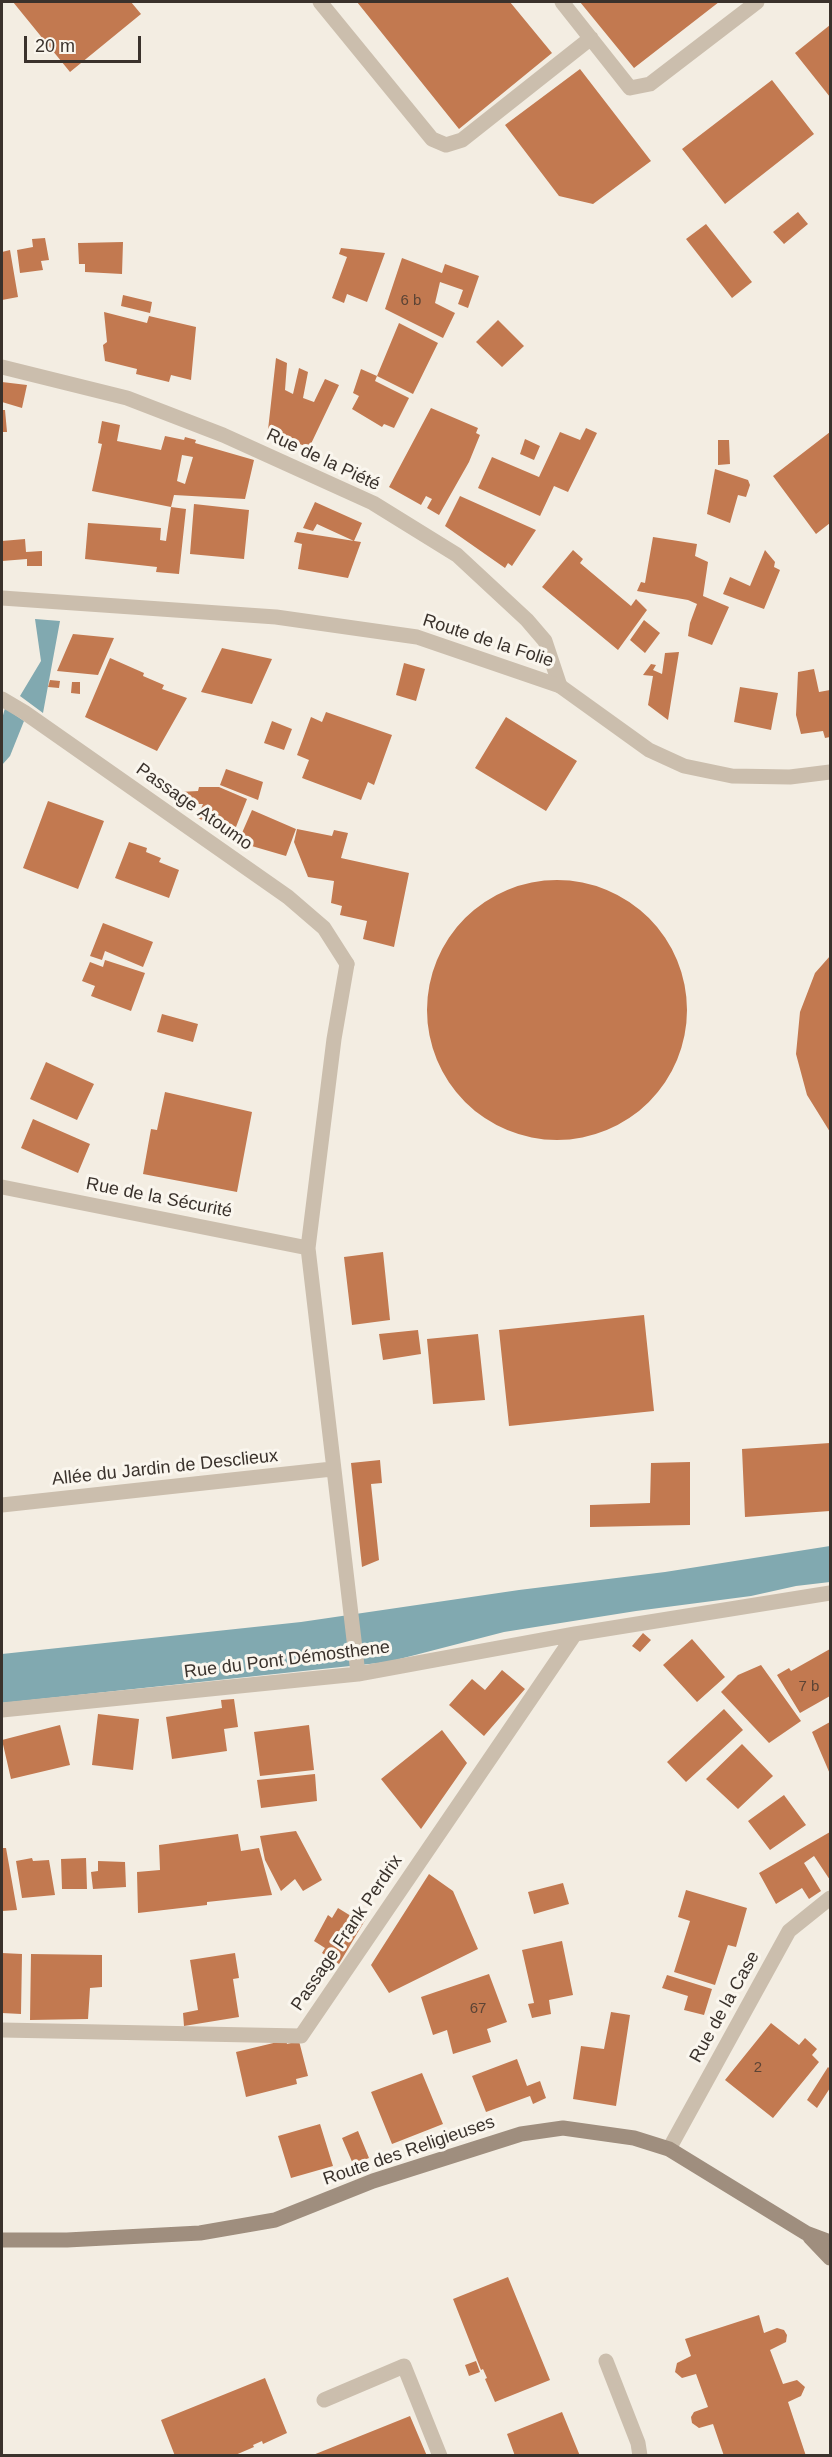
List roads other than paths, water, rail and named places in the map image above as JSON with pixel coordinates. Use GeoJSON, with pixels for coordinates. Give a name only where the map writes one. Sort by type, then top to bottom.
{"type":"FeatureCollection","features":[{"type":"Feature","properties":{"kind":"main road","name":"Route des Religieuses"},"geometry":{"type":"LineString","coordinates":[[2,2240],[67,2240],[200,2233],[275,2220],[373,2181],[522,2134],[564,2128],[634,2138],[669,2149],[806,2233],[831,2242]]}},
{"type":"Feature","properties":{"kind":"main road","name":"Route des Religieuses"},"geometry":{"type":"LineString","coordinates":[[806,2233],[831,2258]]}},
{"type":"Feature","properties":{"kind":"street"},"geometry":{"type":"LineString","coordinates":[[320,2],[432,139],[446,145],[462,140],[591,38]]}},
{"type":"Feature","properties":{"kind":"street"},"geometry":{"type":"LineString","coordinates":[[562,2],[630,88],[650,84],[757,2]]}},
{"type":"Feature","properties":{"kind":"street","name":"Rue de la Piété"},"geometry":{"type":"LineString","coordinates":[[2,367],[127,398],[223,435],[373,503],[458,555],[527,620],[544,640],[560,686]]}},
{"type":"Feature","properties":{"kind":"street","name":"Route de la Folie"},"geometry":{"type":"LineString","coordinates":[[2,598],[276,617],[417,637],[560,686],[649,750],[684,766],[732,776],[790,777],[831,772]]}},
{"type":"Feature","properties":{"kind":"street","name":"Passage Atoumo"},"geometry":{"type":"LineString","coordinates":[[2,699],[24,712],[288,897],[324,928],[348,964],[334,1039],[308,1248]]}},
{"type":"Feature","properties":{"kind":"street","name":"Rue de la Sécurité"},"geometry":{"type":"LineString","coordinates":[[2,1187],[308,1248]]}},
{"type":"Feature","properties":{"kind":"street"},"geometry":{"type":"LineString","coordinates":[[308,1248],[332,1469],[358,1674]]}},
{"type":"Feature","properties":{"kind":"street","name":"Allée du Jardin de Desclieux"},"geometry":{"type":"LineString","coordinates":[[2,1505],[332,1469]]}},
{"type":"Feature","properties":{"kind":"street","name":"Rue du Pont Démosthene"},"geometry":{"type":"LineString","coordinates":[[2,1710],[358,1674],[575,1634],[831,1593]]}},
{"type":"Feature","properties":{"kind":"street","name":"Passage Frank Perdrix"},"geometry":{"type":"LineString","coordinates":[[2,2030],[301,2036],[575,1634]]}},
{"type":"Feature","properties":{"kind":"street","name":"Rue de la Case"},"geometry":{"type":"LineString","coordinates":[[669,2149],[789,1931],[831,1898]]}},
{"type":"Feature","properties":{"kind":"street"},"geometry":{"type":"LineString","coordinates":[[606,2361],[638,2443],[640,2456]]}},
{"type":"Feature","properties":{"kind":"street"},"geometry":{"type":"LineString","coordinates":[[324,2400],[405,2366],[440,2456]]}},
{"type":"Feature","properties":{"kind":"water"},"geometry":{"type":"Polygon","coordinates":[[[35,619],[60,621],[43,713],[20,696],[41,661],[35,619]]]}},
{"type":"Feature","properties":{"kind":"water"},"geometry":{"type":"Polygon","coordinates":[[[5,708],[24,721],[10,756],[2,765],[2,719],[5,708]]]}},
{"type":"Feature","properties":{"kind":"water"},"geometry":{"type":"Polygon","coordinates":[[[830,1546],[830,1582],[796,1586],[751,1596],[504,1632],[388,1662],[2,1703],[2,1654],[301,1622],[519,1590],[665,1572],[830,1546]]]}}]}
